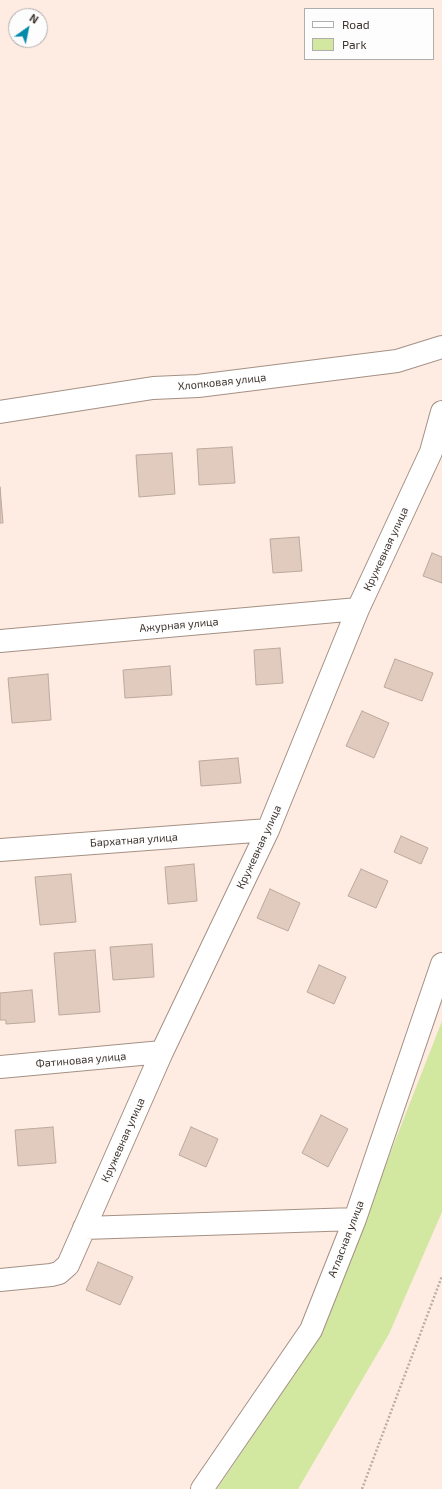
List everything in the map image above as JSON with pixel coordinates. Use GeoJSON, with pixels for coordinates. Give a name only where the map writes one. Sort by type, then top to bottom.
{"type":"FeatureCollection","features":[{"type":"Feature","properties":{"kind":"street","name":"Хлопковая улица"},"geometry":{"type":"LineString","coordinates":[[0,412],[153,388],[198,386],[397,361],[442,347]]}},
{"type":"Feature","properties":{"kind":"street","name":"Кружевная улица"},"geometry":{"type":"LineString","coordinates":[[0,1280],[51,1275],[59,1273],[68,1265],[162,1052],[268,830],[358,609],[431,452],[442,412]]}},
{"type":"Feature","properties":{"kind":"street","name":"Ажурная улица"},"geometry":{"type":"LineString","coordinates":[[0,641],[358,609]]}},
{"type":"Feature","properties":{"kind":"street","name":"Бархатная улица"},"geometry":{"type":"LineString","coordinates":[[0,850],[268,830]]}},
{"type":"Feature","properties":{"kind":"street","name":"Атласная улица"},"geometry":{"type":"LineString","coordinates":[[202,1489],[312,1330],[355,1219],[442,964]]}},
{"type":"Feature","properties":{"kind":"street","name":"Фатиновая улица"},"geometry":{"type":"LineString","coordinates":[[0,1067],[162,1052]]}},
{"type":"Feature","properties":{"kind":"street"},"geometry":{"type":"LineString","coordinates":[[84,1228],[355,1219]]}},
{"type":"Feature","properties":{"kind":"path"},"geometry":{"type":"LineString","coordinates":[[362,1489],[442,1276]]}},
{"type":"Feature","properties":{"kind":"green space"},"geometry":{"type":"Polygon","coordinates":[[[442,1021],[442,1212],[389,1334],[298,1489],[217,1489],[300,1366],[345,1269],[442,1021]]]}},
{"type":"Feature","properties":{"kind":"building"},"geometry":{"type":"Polygon","coordinates":[[[232,447],[235,483],[199,485],[197,449],[232,447]]]}},
{"type":"Feature","properties":{"kind":"building"},"geometry":{"type":"Polygon","coordinates":[[[172,453],[175,494],[139,497],[136,455],[172,453]]]}},
{"type":"Feature","properties":{"kind":"building"},"geometry":{"type":"Polygon","coordinates":[[[0,487],[3,523],[0,523],[0,487]]]}},
{"type":"Feature","properties":{"kind":"building"},"geometry":{"type":"Polygon","coordinates":[[[299,537],[302,571],[273,573],[270,539],[299,537]]]}},
{"type":"Feature","properties":{"kind":"building"},"geometry":{"type":"Polygon","coordinates":[[[432,553],[442,557],[442,583],[423,576],[432,553]]]}},
{"type":"Feature","properties":{"kind":"building"},"geometry":{"type":"Polygon","coordinates":[[[280,648],[283,683],[256,685],[254,650],[280,648]]]}},
{"type":"Feature","properties":{"kind":"building"},"geometry":{"type":"Polygon","coordinates":[[[395,659],[433,673],[422,701],[384,687],[395,659]]]}},
{"type":"Feature","properties":{"kind":"building"},"geometry":{"type":"Polygon","coordinates":[[[170,666],[172,695],[125,698],[123,670],[170,666]]]}},
{"type":"Feature","properties":{"kind":"building"},"geometry":{"type":"Polygon","coordinates":[[[48,674],[51,720],[12,723],[8,678],[48,674]]]}},
{"type":"Feature","properties":{"kind":"building"},"geometry":{"type":"Polygon","coordinates":[[[362,711],[389,723],[374,758],[346,746],[362,711]]]}},
{"type":"Feature","properties":{"kind":"building"},"geometry":{"type":"Polygon","coordinates":[[[238,758],[241,783],[201,786],[199,761],[238,758]]]}},
{"type":"Feature","properties":{"kind":"building"},"geometry":{"type":"Polygon","coordinates":[[[401,836],[428,848],[421,864],[394,852],[401,836]]]}},
{"type":"Feature","properties":{"kind":"building"},"geometry":{"type":"Polygon","coordinates":[[[194,864],[197,901],[168,904],[165,867],[194,864]]]}},
{"type":"Feature","properties":{"kind":"building"},"geometry":{"type":"Polygon","coordinates":[[[361,869],[388,881],[376,908],[348,896],[361,869]]]}},
{"type":"Feature","properties":{"kind":"building"},"geometry":{"type":"Polygon","coordinates":[[[71,874],[76,922],[40,925],[35,877],[71,874]]]}},
{"type":"Feature","properties":{"kind":"building"},"geometry":{"type":"Polygon","coordinates":[[[270,889],[300,903],[288,931],[257,918],[270,889]]]}},
{"type":"Feature","properties":{"kind":"building"},"geometry":{"type":"Polygon","coordinates":[[[152,944],[154,977],[113,980],[110,947],[152,944]]]}},
{"type":"Feature","properties":{"kind":"building"},"geometry":{"type":"Polygon","coordinates":[[[95,950],[100,1012],[59,1015],[54,953],[95,950]]]}},
{"type":"Feature","properties":{"kind":"building"},"geometry":{"type":"Polygon","coordinates":[[[319,965],[346,977],[334,1004],[307,992],[319,965]]]}},
{"type":"Feature","properties":{"kind":"building"},"geometry":{"type":"Polygon","coordinates":[[[32,990],[35,1022],[6,1024],[6,1020],[0,1020],[0,993],[32,990]]]}},
{"type":"Feature","properties":{"kind":"building"},"geometry":{"type":"Polygon","coordinates":[[[321,1115],[348,1129],[328,1167],[302,1153],[321,1115]]]}},
{"type":"Feature","properties":{"kind":"building"},"geometry":{"type":"Polygon","coordinates":[[[53,1127],[56,1163],[18,1166],[15,1130],[53,1127]]]}},
{"type":"Feature","properties":{"kind":"building"},"geometry":{"type":"Polygon","coordinates":[[[191,1127],[218,1139],[206,1167],[179,1155],[191,1127]]]}},
{"type":"Feature","properties":{"kind":"building"},"geometry":{"type":"Polygon","coordinates":[[[98,1262],[133,1277],[120,1305],[86,1290],[98,1262]]]}}]}
